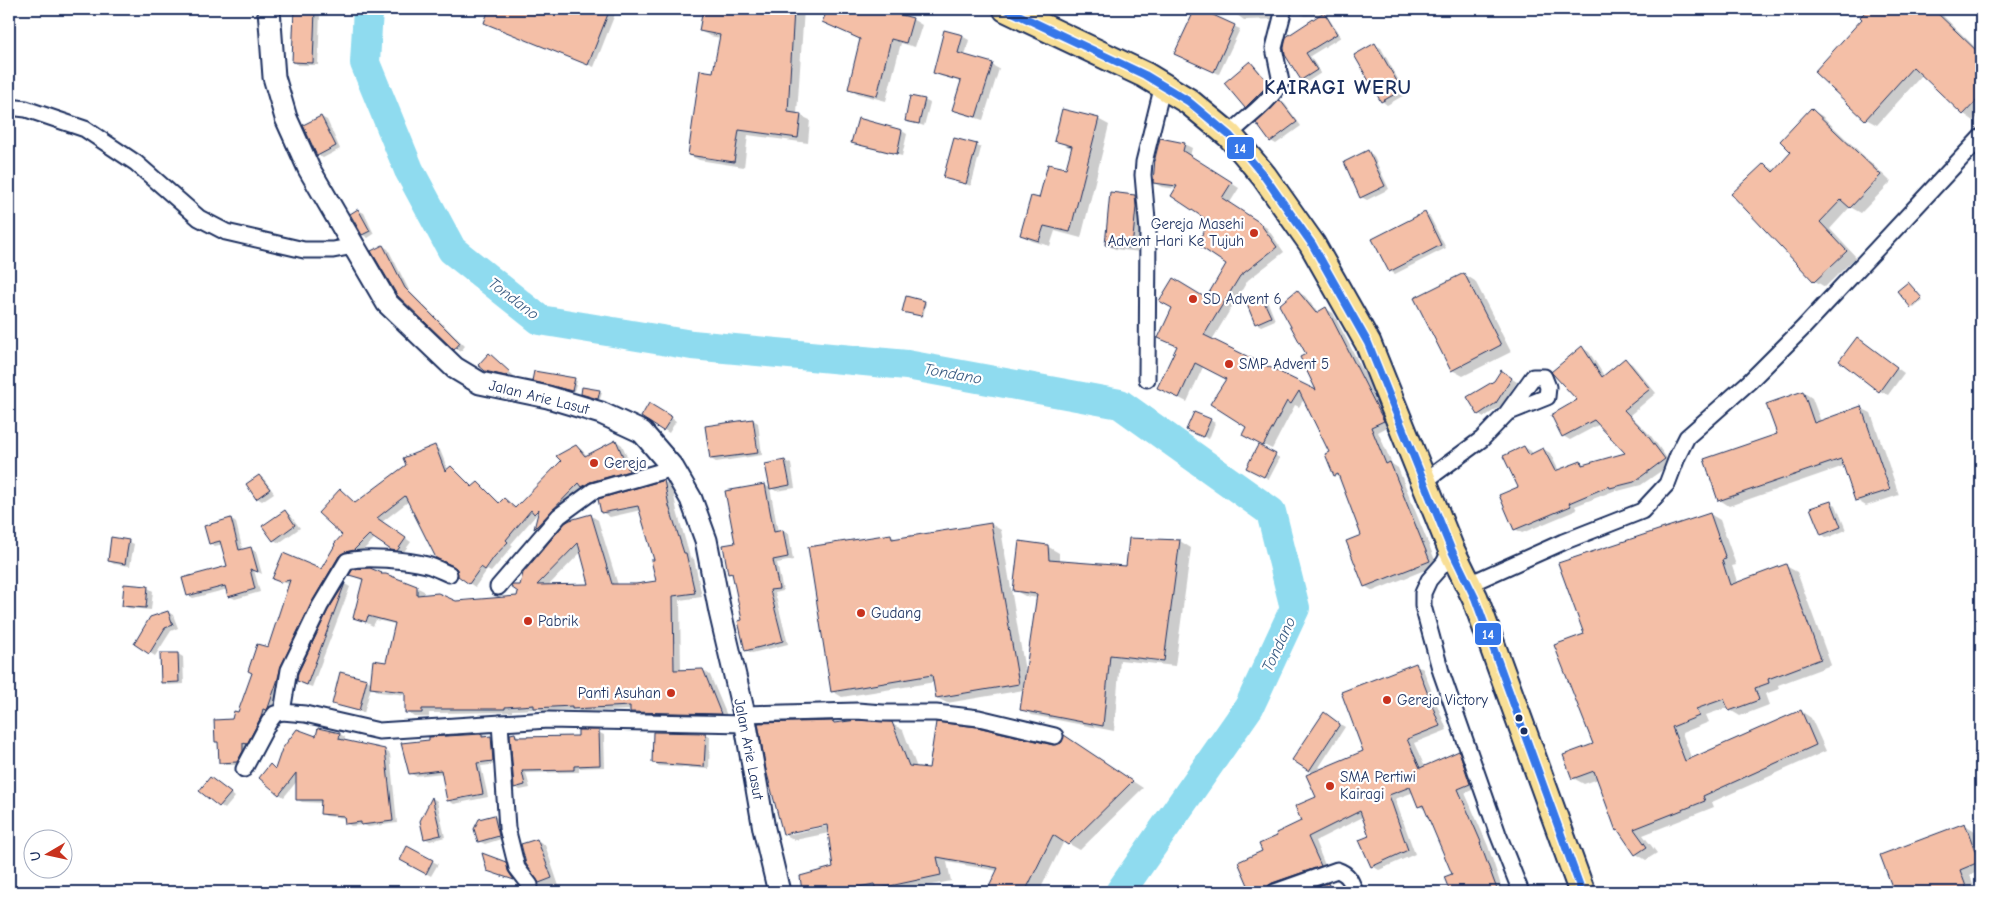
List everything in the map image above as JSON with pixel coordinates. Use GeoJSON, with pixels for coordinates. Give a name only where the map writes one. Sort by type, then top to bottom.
{"type":"FeatureCollection","features":[{"type":"Feature","properties":{"kind":"highway"},"geometry":{"type":"LineString","coordinates":[[1006,9],[1145,75],[1188,101],[1229,135],[1264,176],[1312,244],[1368,342],[1425,481],[1450,549],[1474,598],[1582,892]]}},
{"type":"Feature","properties":{"kind":"main road","name":"Jalan Arie Lasut"},"geometry":{"type":"LineString","coordinates":[[269,9],[274,77],[286,118],[309,169],[387,304],[455,368],[480,382],[548,397],[600,414],[642,432],[673,468],[691,499],[706,540],[720,612],[745,719],[764,829],[779,892]]}},
{"type":"Feature","properties":{"kind":"street"},"geometry":{"type":"LineString","coordinates":[[1229,135],[1272,96],[1280,82],[1274,48],[1284,9]]}},
{"type":"Feature","properties":{"kind":"street"},"geometry":{"type":"LineString","coordinates":[[1147,379],[1148,231],[1143,175],[1163,85]]}},
{"type":"Feature","properties":{"kind":"street"},"geometry":{"type":"LineString","coordinates":[[9,107],[26,109],[85,129],[136,163],[199,218],[226,232],[304,250],[333,250],[354,246]]}},
{"type":"Feature","properties":{"kind":"street"},"geometry":{"type":"LineString","coordinates":[[1467,584],[1563,542],[1642,511],[1667,484],[1687,437],[1749,382],[1803,328],[1981,137]]}},
{"type":"Feature","properties":{"kind":"street"},"geometry":{"type":"LineString","coordinates":[[1425,481],[1482,439],[1507,413]]}},
{"type":"Feature","properties":{"kind":"street"},"geometry":{"type":"LineString","coordinates":[[498,587],[559,516],[594,491],[673,468]]}},
{"type":"Feature","properties":{"kind":"street"},"geometry":{"type":"LineString","coordinates":[[1450,549],[1444,563],[1429,580],[1423,593],[1422,606],[1441,672],[1498,834],[1521,892]]}},
{"type":"Feature","properties":{"kind":"street"},"geometry":{"type":"LineString","coordinates":[[282,712],[290,670],[320,606],[348,561],[358,558],[428,565],[449,574]]}},
{"type":"Feature","properties":{"kind":"street"},"geometry":{"type":"LineString","coordinates":[[244,769],[269,722],[275,714],[282,712],[306,714],[380,731],[548,720],[745,719],[857,711],[936,713],[979,718],[1055,736]]}},
{"type":"Feature","properties":{"kind":"street"},"geometry":{"type":"LineString","coordinates":[[500,723],[502,782],[507,828],[516,868],[530,885]]}},
{"type":"Feature","properties":{"kind":"street"},"geometry":{"type":"LineString","coordinates":[[1275,892],[1337,870],[1345,872],[1349,876],[1355,892]]}},
{"type":"Feature","properties":{"kind":"building"},"geometry":{"type":"Polygon","coordinates":[[[294,9],[315,9],[313,63],[292,62],[294,9]]]}},
{"type":"Feature","properties":{"kind":"building"},"geometry":{"type":"Polygon","coordinates":[[[489,9],[610,9],[588,65],[484,23],[489,9]]]}},
{"type":"Feature","properties":{"kind":"building"},"geometry":{"type":"Polygon","coordinates":[[[703,9],[794,9],[788,112],[801,114],[798,138],[739,130],[734,162],[688,155],[700,70],[713,72],[720,35],[699,31],[703,9]]]}},
{"type":"Feature","properties":{"kind":"building"},"geometry":{"type":"Polygon","coordinates":[[[828,9],[880,9],[913,18],[906,43],[891,39],[877,96],[848,89],[860,39],[822,22],[828,9]]]}},
{"type":"Feature","properties":{"kind":"building"},"geometry":{"type":"Polygon","coordinates":[[[1195,9],[1200,9],[1235,25],[1214,72],[1174,54],[1195,9]]]}},
{"type":"Feature","properties":{"kind":"building"},"geometry":{"type":"Polygon","coordinates":[[[1868,9],[1933,9],[1981,55],[1981,96],[1963,115],[1913,67],[1865,120],[1814,72],[1862,19],[1860,17],[1868,9]]]}},
{"type":"Feature","properties":{"kind":"building"},"geometry":{"type":"Polygon","coordinates":[[[1324,12],[1337,34],[1306,53],[1317,70],[1301,80],[1285,55],[1286,37],[1324,12]]]}},
{"type":"Feature","properties":{"kind":"building"},"geometry":{"type":"Polygon","coordinates":[[[944,30],[963,35],[958,53],[993,63],[976,117],[952,110],[961,81],[933,73],[944,30]]]}},
{"type":"Feature","properties":{"kind":"building"},"geometry":{"type":"Polygon","coordinates":[[[1375,43],[1402,90],[1381,102],[1354,55],[1375,43]]]}},
{"type":"Feature","properties":{"kind":"building"},"geometry":{"type":"Polygon","coordinates":[[[1250,61],[1269,84],[1245,108],[1224,83],[1250,61]]]}},
{"type":"Feature","properties":{"kind":"building"},"geometry":{"type":"Polygon","coordinates":[[[910,96],[925,99],[919,124],[905,121],[910,96]]]}},
{"type":"Feature","properties":{"kind":"building"},"geometry":{"type":"Polygon","coordinates":[[[1280,100],[1297,122],[1270,142],[1256,123],[1280,100]]]}},
{"type":"Feature","properties":{"kind":"building"},"geometry":{"type":"Polygon","coordinates":[[[1811,108],[1881,175],[1850,208],[1841,200],[1820,222],[1847,251],[1814,282],[1731,194],[1764,163],[1773,172],[1791,152],[1780,141],[1811,108]]]}},
{"type":"Feature","properties":{"kind":"building"},"geometry":{"type":"Polygon","coordinates":[[[1062,109],[1099,118],[1070,232],[1044,226],[1039,241],[1020,235],[1031,196],[1039,198],[1048,164],[1066,168],[1072,146],[1054,141],[1062,109]]]}},
{"type":"Feature","properties":{"kind":"building"},"geometry":{"type":"Polygon","coordinates":[[[321,116],[336,146],[317,156],[303,125],[321,116]]]}},
{"type":"Feature","properties":{"kind":"building"},"geometry":{"type":"Polygon","coordinates":[[[858,118],[902,130],[897,154],[851,143],[858,118]]]}},
{"type":"Feature","properties":{"kind":"building"},"geometry":{"type":"Polygon","coordinates":[[[954,138],[977,144],[966,184],[943,178],[954,138]]]}},
{"type":"Feature","properties":{"kind":"building"},"geometry":{"type":"Polygon","coordinates":[[[1160,138],[1185,143],[1183,151],[1232,182],[1222,198],[1259,222],[1277,247],[1240,276],[1204,335],[1316,390],[1300,357],[1306,354],[1279,305],[1297,290],[1316,313],[1326,307],[1384,421],[1371,427],[1386,464],[1390,462],[1430,561],[1364,587],[1346,541],[1361,535],[1338,474],[1334,476],[1325,454],[1329,452],[1299,391],[1291,404],[1287,401],[1263,446],[1242,435],[1246,427],[1210,404],[1226,379],[1195,363],[1179,398],[1157,388],[1177,346],[1158,338],[1172,308],[1159,301],[1173,278],[1206,298],[1226,264],[1196,244],[1210,222],[1171,196],[1177,186],[1153,183],[1155,158],[1160,138]]]}},
{"type":"Feature","properties":{"kind":"building"},"geometry":{"type":"Polygon","coordinates":[[[1368,150],[1385,186],[1360,198],[1344,162],[1368,150]]]}},
{"type":"Feature","properties":{"kind":"building"},"geometry":{"type":"Polygon","coordinates":[[[1110,192],[1135,195],[1136,207],[1132,248],[1105,245],[1110,192]]]}},
{"type":"Feature","properties":{"kind":"building"},"geometry":{"type":"Polygon","coordinates":[[[358,209],[370,231],[362,235],[350,214],[358,209]]]}},
{"type":"Feature","properties":{"kind":"building"},"geometry":{"type":"Polygon","coordinates":[[[1425,212],[1441,245],[1389,272],[1372,239],[1425,212]]]}},
{"type":"Feature","properties":{"kind":"building"},"geometry":{"type":"Polygon","coordinates":[[[383,245],[405,288],[460,343],[454,350],[397,295],[371,251],[383,245]]]}},
{"type":"Feature","properties":{"kind":"building"},"geometry":{"type":"Polygon","coordinates":[[[1464,273],[1501,345],[1451,371],[1414,298],[1464,273]]]}},
{"type":"Feature","properties":{"kind":"building"},"geometry":{"type":"Polygon","coordinates":[[[1908,282],[1922,298],[1911,308],[1897,291],[1908,282]]]}},
{"type":"Feature","properties":{"kind":"building"},"geometry":{"type":"Polygon","coordinates":[[[1261,295],[1271,317],[1255,324],[1246,302],[1261,295]]]}},
{"type":"Feature","properties":{"kind":"building"},"geometry":{"type":"Polygon","coordinates":[[[906,296],[925,301],[921,316],[902,312],[906,296]]]}},
{"type":"Feature","properties":{"kind":"building"},"geometry":{"type":"Polygon","coordinates":[[[1857,337],[1897,367],[1879,392],[1839,361],[1857,337]]]}},
{"type":"Feature","properties":{"kind":"building"},"geometry":{"type":"Polygon","coordinates":[[[1582,346],[1602,377],[1625,358],[1650,389],[1624,410],[1644,431],[1665,459],[1634,482],[1610,488],[1609,486],[1569,503],[1571,506],[1514,530],[1499,495],[1518,487],[1503,456],[1524,446],[1529,455],[1543,448],[1555,471],[1581,461],[1582,465],[1625,453],[1594,420],[1562,437],[1551,415],[1577,400],[1551,372],[1582,346]]]}},
{"type":"Feature","properties":{"kind":"building"},"geometry":{"type":"Polygon","coordinates":[[[489,353],[510,372],[506,376],[485,371],[478,365],[489,353]]]}},
{"type":"Feature","properties":{"kind":"building"},"geometry":{"type":"Polygon","coordinates":[[[1501,370],[1512,378],[1496,403],[1478,415],[1467,397],[1494,381],[1501,370]]]}},
{"type":"Feature","properties":{"kind":"building"},"geometry":{"type":"Polygon","coordinates":[[[534,371],[575,378],[572,391],[532,381],[534,371]]]}},
{"type":"Feature","properties":{"kind":"building"},"geometry":{"type":"Polygon","coordinates":[[[582,387],[600,390],[598,399],[581,394],[582,387]]]}},
{"type":"Feature","properties":{"kind":"building"},"geometry":{"type":"Polygon","coordinates":[[[1803,391],[1814,423],[1861,406],[1890,490],[1855,501],[1841,459],[1718,501],[1704,459],[1777,434],[1766,404],[1803,391]]]}},
{"type":"Feature","properties":{"kind":"building"},"geometry":{"type":"Polygon","coordinates":[[[649,403],[672,417],[663,431],[641,417],[649,403]]]}},
{"type":"Feature","properties":{"kind":"building"},"geometry":{"type":"Polygon","coordinates":[[[1194,412],[1211,419],[1203,437],[1186,430],[1194,412]]]}},
{"type":"Feature","properties":{"kind":"building"},"geometry":{"type":"Polygon","coordinates":[[[753,419],[758,453],[710,459],[705,426],[753,419]]]}},
{"type":"Feature","properties":{"kind":"building"},"geometry":{"type":"Polygon","coordinates":[[[616,440],[629,471],[590,482],[582,487],[579,483],[534,529],[539,509],[534,514],[531,510],[506,540],[508,542],[485,570],[481,567],[469,584],[458,576],[457,569],[436,558],[405,496],[377,518],[406,538],[397,551],[391,550],[369,535],[354,550],[339,556],[312,602],[281,666],[268,708],[266,710],[263,709],[261,717],[247,744],[243,743],[243,751],[237,762],[219,763],[218,742],[215,742],[214,720],[232,719],[234,711],[238,712],[252,673],[248,671],[257,644],[268,647],[290,580],[280,582],[272,579],[283,553],[321,569],[334,544],[342,535],[318,513],[340,489],[355,503],[406,465],[403,458],[435,445],[445,471],[451,466],[472,487],[478,482],[499,503],[504,498],[515,508],[561,461],[556,456],[576,445],[585,456],[616,440]]]}},
{"type":"Feature","properties":{"kind":"building"},"geometry":{"type":"Polygon","coordinates":[[[1258,445],[1276,454],[1264,477],[1246,468],[1258,445]]]}},
{"type":"Feature","properties":{"kind":"building"},"geometry":{"type":"Polygon","coordinates":[[[785,460],[790,485],[770,489],[765,464],[785,460]]]}},
{"type":"Feature","properties":{"kind":"building"},"geometry":{"type":"Polygon","coordinates":[[[259,475],[270,489],[256,499],[246,484],[259,475]]]}},
{"type":"Feature","properties":{"kind":"building"},"geometry":{"type":"Polygon","coordinates":[[[664,480],[669,506],[684,553],[686,553],[695,593],[673,596],[674,670],[703,669],[721,714],[630,712],[630,706],[572,709],[572,706],[534,708],[534,705],[505,707],[505,709],[422,709],[422,713],[405,713],[405,692],[370,688],[373,660],[386,662],[395,623],[368,616],[366,622],[353,618],[363,579],[349,575],[353,569],[370,568],[381,574],[386,574],[417,586],[417,595],[438,593],[456,601],[517,596],[518,592],[511,587],[512,585],[520,585],[523,573],[565,523],[591,514],[612,584],[636,584],[656,581],[651,560],[654,560],[638,506],[601,513],[598,499],[664,480]],[[578,543],[537,585],[589,584],[578,543]]]}},
{"type":"Feature","properties":{"kind":"building"},"geometry":{"type":"Polygon","coordinates":[[[765,484],[774,532],[783,530],[788,557],[773,560],[779,589],[770,590],[783,641],[745,651],[738,621],[742,620],[732,573],[728,574],[723,545],[735,543],[725,491],[765,484]]]}},
{"type":"Feature","properties":{"kind":"building"},"geometry":{"type":"Polygon","coordinates":[[[1831,501],[1841,527],[1821,535],[1810,508],[1831,501]]]}},
{"type":"Feature","properties":{"kind":"building"},"geometry":{"type":"Polygon","coordinates":[[[285,510],[295,525],[273,541],[262,526],[285,510]]]}},
{"type":"Feature","properties":{"kind":"building"},"geometry":{"type":"Polygon","coordinates":[[[1710,513],[1726,559],[1722,560],[1730,585],[1786,564],[1821,659],[1768,679],[1769,683],[1755,688],[1759,700],[1729,711],[1724,699],[1696,709],[1699,716],[1672,727],[1685,761],[1801,710],[1816,745],[1703,796],[1705,801],[1634,829],[1647,847],[1635,855],[1618,830],[1616,831],[1594,771],[1572,779],[1563,755],[1593,744],[1554,645],[1584,634],[1558,563],[1710,513]]]}},
{"type":"Feature","properties":{"kind":"building"},"geometry":{"type":"Polygon","coordinates":[[[231,518],[239,550],[251,547],[258,572],[250,569],[255,589],[228,597],[225,586],[187,596],[182,578],[227,566],[220,541],[209,544],[204,526],[231,518]]]}},
{"type":"Feature","properties":{"kind":"building"},"geometry":{"type":"Polygon","coordinates":[[[991,523],[1019,684],[936,698],[932,675],[831,692],[808,547],[891,534],[892,539],[991,523]]]}},
{"type":"Feature","properties":{"kind":"building"},"geometry":{"type":"Polygon","coordinates":[[[111,537],[129,540],[125,564],[108,561],[111,537]]]}},
{"type":"Feature","properties":{"kind":"building"},"geometry":{"type":"Polygon","coordinates":[[[1129,538],[1180,540],[1164,661],[1110,655],[1103,726],[1020,710],[1037,594],[1013,591],[1019,541],[1048,545],[1049,560],[1126,566],[1129,538]]]}},
{"type":"Feature","properties":{"kind":"building"},"geometry":{"type":"Polygon","coordinates":[[[345,583],[307,685],[297,681],[298,673],[328,610],[345,583]]]}},
{"type":"Feature","properties":{"kind":"building"},"geometry":{"type":"Polygon","coordinates":[[[124,584],[148,586],[146,608],[122,606],[124,584]]]}},
{"type":"Feature","properties":{"kind":"building"},"geometry":{"type":"Polygon","coordinates":[[[168,611],[173,625],[165,628],[149,654],[134,644],[150,617],[168,611]]]}},
{"type":"Feature","properties":{"kind":"building"},"geometry":{"type":"Polygon","coordinates":[[[160,653],[178,653],[179,682],[161,683],[160,653]]]}},
{"type":"Feature","properties":{"kind":"building"},"geometry":{"type":"Polygon","coordinates":[[[1416,663],[1440,726],[1407,739],[1420,768],[1459,751],[1470,784],[1458,789],[1481,842],[1498,892],[1450,892],[1444,877],[1452,874],[1423,805],[1418,807],[1410,787],[1389,795],[1408,850],[1371,867],[1359,840],[1369,836],[1360,811],[1308,837],[1321,866],[1272,883],[1268,886],[1266,892],[1251,892],[1238,862],[1262,851],[1259,844],[1277,836],[1276,833],[1301,821],[1295,806],[1316,797],[1306,775],[1363,751],[1341,692],[1416,663]]]}},
{"type":"Feature","properties":{"kind":"building"},"geometry":{"type":"Polygon","coordinates":[[[340,672],[367,679],[359,711],[332,704],[340,672]]]}},
{"type":"Feature","properties":{"kind":"building"},"geometry":{"type":"Polygon","coordinates":[[[1324,712],[1340,724],[1309,771],[1292,760],[1324,712]]]}},
{"type":"Feature","properties":{"kind":"building"},"geometry":{"type":"Polygon","coordinates":[[[857,720],[892,722],[909,766],[929,768],[936,722],[977,727],[1053,745],[1061,743],[1064,735],[1133,781],[1068,845],[1053,835],[1025,892],[998,892],[989,887],[998,868],[937,857],[941,875],[876,889],[874,884],[833,892],[802,892],[800,876],[833,867],[827,825],[783,834],[766,770],[758,723],[833,721],[834,723],[857,720]]]}},
{"type":"Feature","properties":{"kind":"building"},"geometry":{"type":"Polygon","coordinates":[[[318,728],[340,733],[339,739],[385,749],[393,821],[361,825],[361,822],[345,824],[344,816],[320,814],[321,800],[296,800],[296,773],[279,795],[259,778],[270,764],[275,769],[282,749],[297,729],[316,736],[318,728]]]}},
{"type":"Feature","properties":{"kind":"building"},"geometry":{"type":"Polygon","coordinates":[[[578,730],[599,730],[600,765],[574,766],[574,770],[522,771],[525,785],[514,788],[510,734],[515,733],[516,737],[578,736],[578,730]]]}},
{"type":"Feature","properties":{"kind":"building"},"geometry":{"type":"Polygon","coordinates":[[[653,732],[706,733],[704,767],[652,763],[653,732]]]}},
{"type":"Feature","properties":{"kind":"building"},"geometry":{"type":"Polygon","coordinates":[[[482,734],[482,737],[491,736],[493,761],[477,763],[483,794],[447,801],[441,770],[409,774],[401,743],[429,740],[429,737],[482,734]]]}},
{"type":"Feature","properties":{"kind":"building"},"geometry":{"type":"Polygon","coordinates":[[[210,777],[231,793],[219,807],[199,791],[210,777]]]}},
{"type":"Feature","properties":{"kind":"building"},"geometry":{"type":"Polygon","coordinates":[[[432,797],[441,835],[424,839],[420,821],[432,797]]]}},
{"type":"Feature","properties":{"kind":"building"},"geometry":{"type":"Polygon","coordinates":[[[494,815],[499,836],[478,842],[474,829],[479,819],[494,815]]]}},
{"type":"Feature","properties":{"kind":"building"},"geometry":{"type":"Polygon","coordinates":[[[1965,823],[1979,862],[1960,870],[1968,892],[1894,892],[1880,855],[1965,823]]]}},
{"type":"Feature","properties":{"kind":"building"},"geometry":{"type":"Polygon","coordinates":[[[537,839],[552,878],[539,883],[526,864],[521,844],[537,839]]]}},
{"type":"Feature","properties":{"kind":"building"},"geometry":{"type":"Polygon","coordinates":[[[407,846],[433,860],[426,874],[400,860],[407,846]]]}},
{"type":"Feature","properties":{"kind":"building"},"geometry":{"type":"Polygon","coordinates":[[[482,853],[506,862],[508,871],[514,880],[487,871],[482,853]]]}},
{"type":"Feature","properties":{"kind":"building"},"geometry":{"type":"Polygon","coordinates":[[[1328,883],[1332,892],[1302,892],[1328,883]]]}},
{"type":"Feature","properties":{"kind":"waterway","name":"Tondano"},"geometry":{"type":"LineString","coordinates":[[368,9],[365,63],[409,170],[452,250],[540,320],[692,345],[907,365],[1120,404],[1271,512],[1295,608],[1249,707],[1120,892]]}},
{"type":"Feature","properties":{"kind":"transit line","name":"14"},"geometry":{"type":"LineString","coordinates":[[1006,9],[1145,75],[1188,101],[1229,135],[1244,152],[1264,176],[1312,244],[1368,343],[1451,549],[1475,598],[1582,892]]}},
{"type":"Feature","properties":{"kind":"place","name":"Gereja Masehi Advent Hari Ke Tujuh"},"geometry":{"type":"Point","coordinates":[1254,233]}},
{"type":"Feature","properties":{"kind":"place","name":"SD Advent 6"},"geometry":{"type":"Point","coordinates":[1193,299]}},
{"type":"Feature","properties":{"kind":"place","name":"SMP Advent 5"},"geometry":{"type":"Point","coordinates":[1229,364]}},
{"type":"Feature","properties":{"kind":"place","name":"Gereja"},"geometry":{"type":"Point","coordinates":[594,463]}},
{"type":"Feature","properties":{"kind":"place","name":"Gudang"},"geometry":{"type":"Point","coordinates":[861,613]}},
{"type":"Feature","properties":{"kind":"place","name":"Pabrik"},"geometry":{"type":"Point","coordinates":[528,621]}},
{"type":"Feature","properties":{"kind":"place","name":"Panti Asuhan"},"geometry":{"type":"Point","coordinates":[671,693]}},
{"type":"Feature","properties":{"kind":"place","name":"Gereja Victory"},"geometry":{"type":"Point","coordinates":[1387,700]}},
{"type":"Feature","properties":{"kind":"place","name":"SMA Pertiwi Kairagi"},"geometry":{"type":"Point","coordinates":[1330,786]}},
{"type":"Feature","properties":{"kind":"district","name":"KAIRAGI WERU"},"geometry":{"type":"Point","coordinates":[1338,87]}}]}
